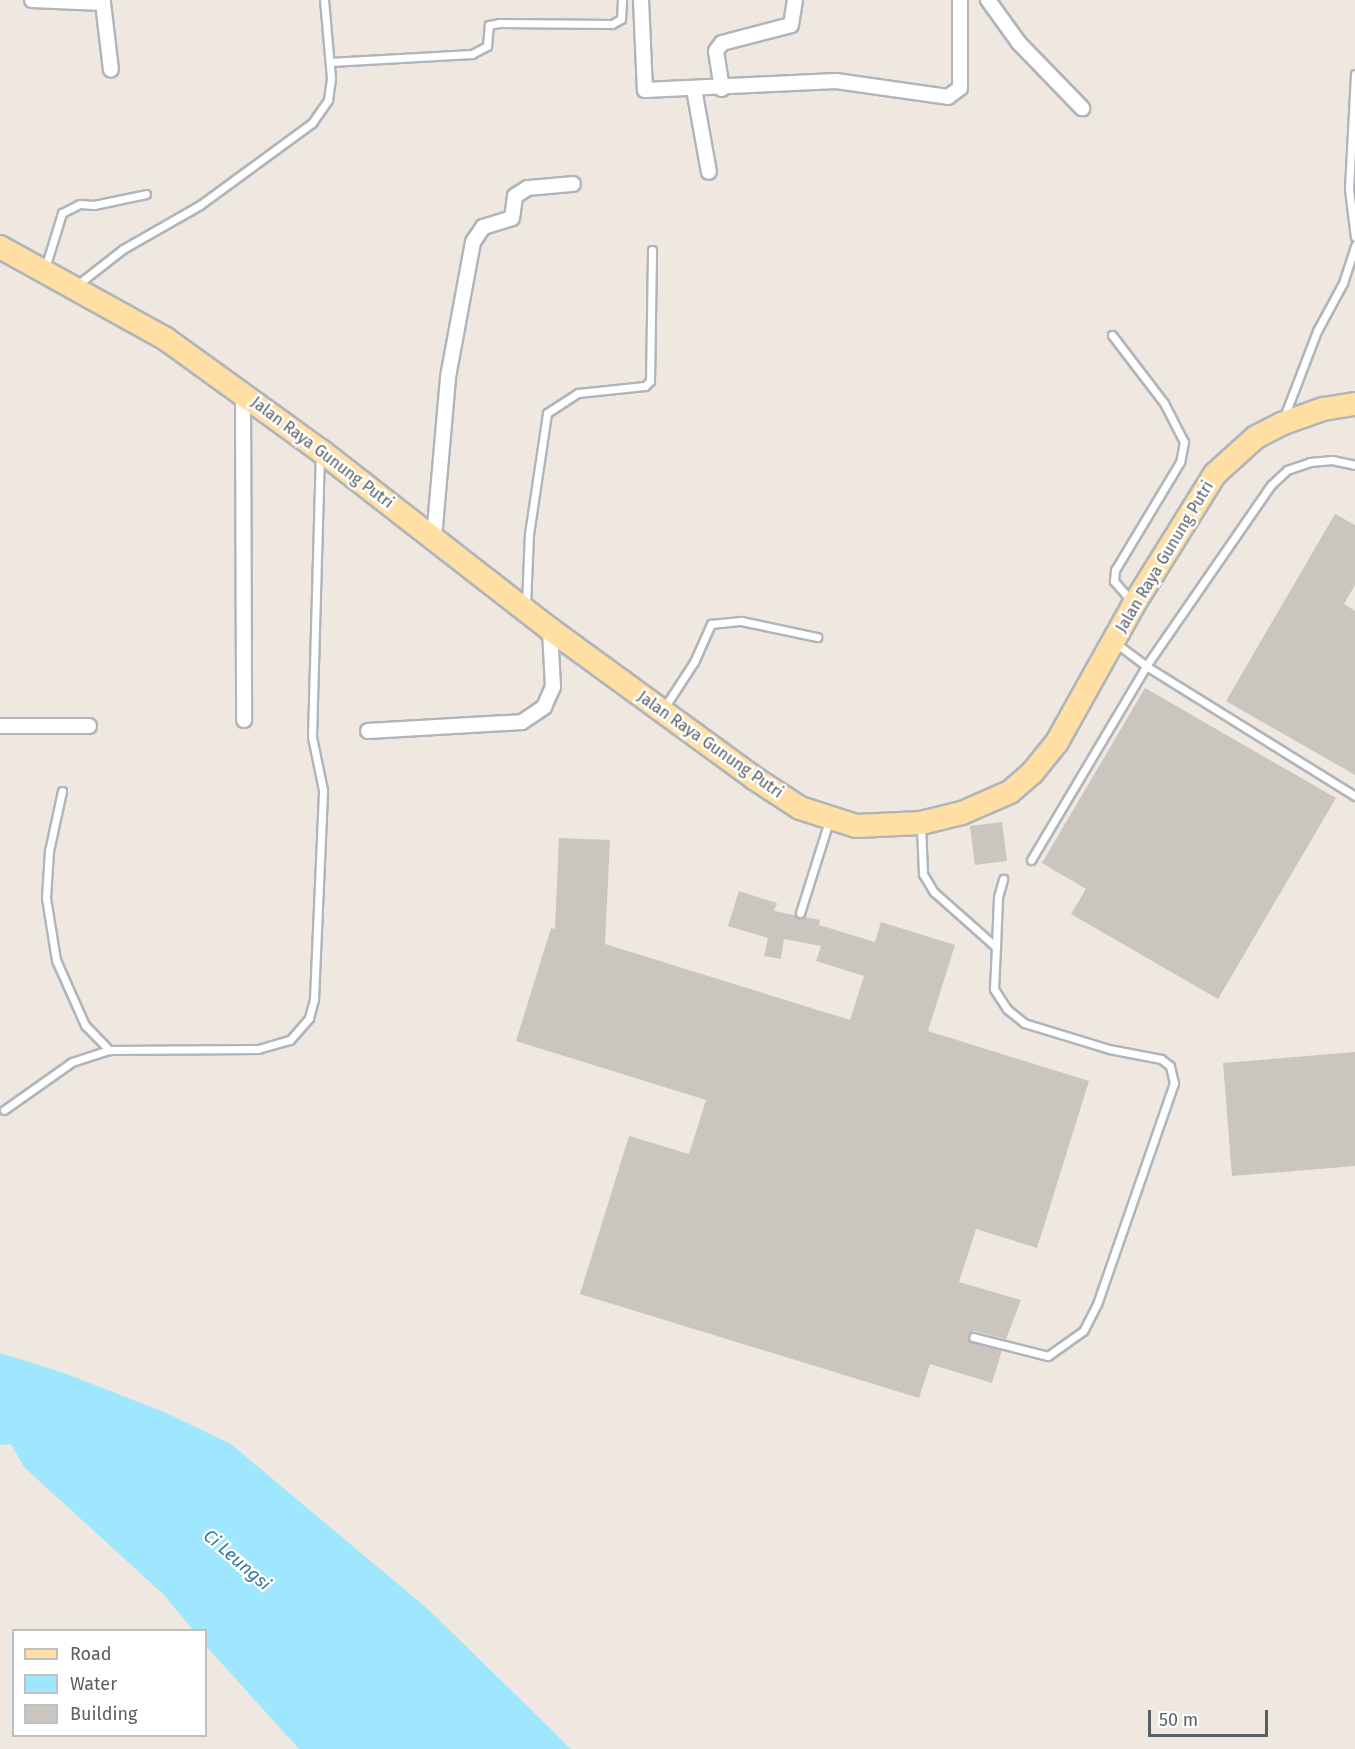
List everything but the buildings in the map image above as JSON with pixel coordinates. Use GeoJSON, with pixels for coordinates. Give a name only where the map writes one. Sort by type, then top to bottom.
{"type":"FeatureCollection","features":[{"type":"Feature","properties":{"kind":"main road","name":"Jalan Raya Gunung Putri"},"geometry":{"type":"LineString","coordinates":[[0,247],[75,286],[166,339],[321,451],[550,629],[753,778],[800,808],[829,820],[856,826],[921,823],[992,801],[1032,773],[1057,742],[1134,604],[1215,474],[1256,437],[1281,424],[1323,409],[1355,404]]}},
{"type":"Feature","properties":{"kind":"street"},"geometry":{"type":"LineString","coordinates":[[32,0],[103,3],[111,70]]}},
{"type":"Feature","properties":{"kind":"street"},"geometry":{"type":"LineString","coordinates":[[641,0],[645,90],[722,89],[836,81],[948,97],[960,88],[960,0]]}},
{"type":"Feature","properties":{"kind":"street"},"geometry":{"type":"LineString","coordinates":[[722,89],[716,51],[722,43],[791,25],[795,0]]}},
{"type":"Feature","properties":{"kind":"street"},"geometry":{"type":"LineString","coordinates":[[988,0],[1019,43],[1082,108]]}},
{"type":"Feature","properties":{"kind":"street"},"geometry":{"type":"LineString","coordinates":[[694,89],[709,172]]}},
{"type":"Feature","properties":{"kind":"street"},"geometry":{"type":"LineString","coordinates":[[434,538],[448,377],[473,242],[483,227],[512,218],[515,196],[528,188],[573,184]]}},
{"type":"Feature","properties":{"kind":"street"},"geometry":{"type":"LineString","coordinates":[[243,394],[244,720]]}},
{"type":"Feature","properties":{"kind":"street"},"geometry":{"type":"LineString","coordinates":[[368,731],[522,722],[544,707],[553,687],[550,629]]}},
{"type":"Feature","properties":{"kind":"street"},"geometry":{"type":"LineString","coordinates":[[0,726],[89,726]]}},
{"type":"Feature","properties":{"kind":"lane"},"geometry":{"type":"LineString","coordinates":[[75,286],[123,249],[200,205],[312,123],[328,100],[330,62],[324,0]]}},
{"type":"Feature","properties":{"kind":"lane"},"geometry":{"type":"LineString","coordinates":[[330,62],[472,54],[486,46],[489,25],[612,24],[621,19],[622,0]]}},
{"type":"Feature","properties":{"kind":"lane"},"geometry":{"type":"LineString","coordinates":[[1355,74],[1349,189],[1355,237]]}},
{"type":"Feature","properties":{"kind":"lane"},"geometry":{"type":"LineString","coordinates":[[44,270],[62,213],[80,204],[94,205],[146,194]]}},
{"type":"Feature","properties":{"kind":"lane"},"geometry":{"type":"LineString","coordinates":[[1281,424],[1317,331],[1343,283],[1355,245]]}},
{"type":"Feature","properties":{"kind":"lane"},"geometry":{"type":"LineString","coordinates":[[526,610],[529,534],[547,413],[578,393],[645,386],[650,381],[652,250]]}},
{"type":"Feature","properties":{"kind":"lane"},"geometry":{"type":"LineString","coordinates":[[1112,335],[1164,403],[1184,442],[1180,462],[1115,570],[1114,581],[1134,604]]}},
{"type":"Feature","properties":{"kind":"lane"},"geometry":{"type":"LineString","coordinates":[[4,1110],[72,1062],[109,1050],[258,1049],[290,1040],[309,1018],[314,999],[323,790],[312,737],[321,451]]}},
{"type":"Feature","properties":{"kind":"lane"},"geometry":{"type":"LineString","coordinates":[[1031,860],[1146,666],[1204,579],[1279,478],[1287,470],[1311,462],[1332,460],[1355,465]]}},
{"type":"Feature","properties":{"kind":"lane"},"geometry":{"type":"LineString","coordinates":[[662,711],[694,662],[711,624],[741,621],[817,637]]}},
{"type":"Feature","properties":{"kind":"lane"},"geometry":{"type":"LineString","coordinates":[[1114,641],[1146,666],[1355,796]]}},
{"type":"Feature","properties":{"kind":"lane"},"geometry":{"type":"LineString","coordinates":[[62,790],[49,851],[46,898],[56,960],[85,1025],[109,1050]]}},
{"type":"Feature","properties":{"kind":"lane"},"geometry":{"type":"LineString","coordinates":[[800,913],[829,820]]}},
{"type":"Feature","properties":{"kind":"lane"},"geometry":{"type":"LineString","coordinates":[[921,823],[923,874],[934,892],[996,947]]}},
{"type":"Feature","properties":{"kind":"lane"},"geometry":{"type":"LineString","coordinates":[[973,1337],[1048,1356],[1083,1331],[1097,1304],[1174,1083],[1170,1066],[1161,1059],[1109,1049],[1024,1023],[1006,1009],[994,989],[1003,879]]}},
{"type":"Feature","properties":{"kind":"water","name":"Ci Leungsi"},"geometry":{"type":"Polygon","coordinates":[[[0,1353],[64,1373],[164,1412],[231,1444],[430,1611],[571,1749],[299,1749],[207,1647],[207,1629],[192,1629],[164,1595],[24,1467],[11,1444],[0,1445],[0,1353]]]}}]}
